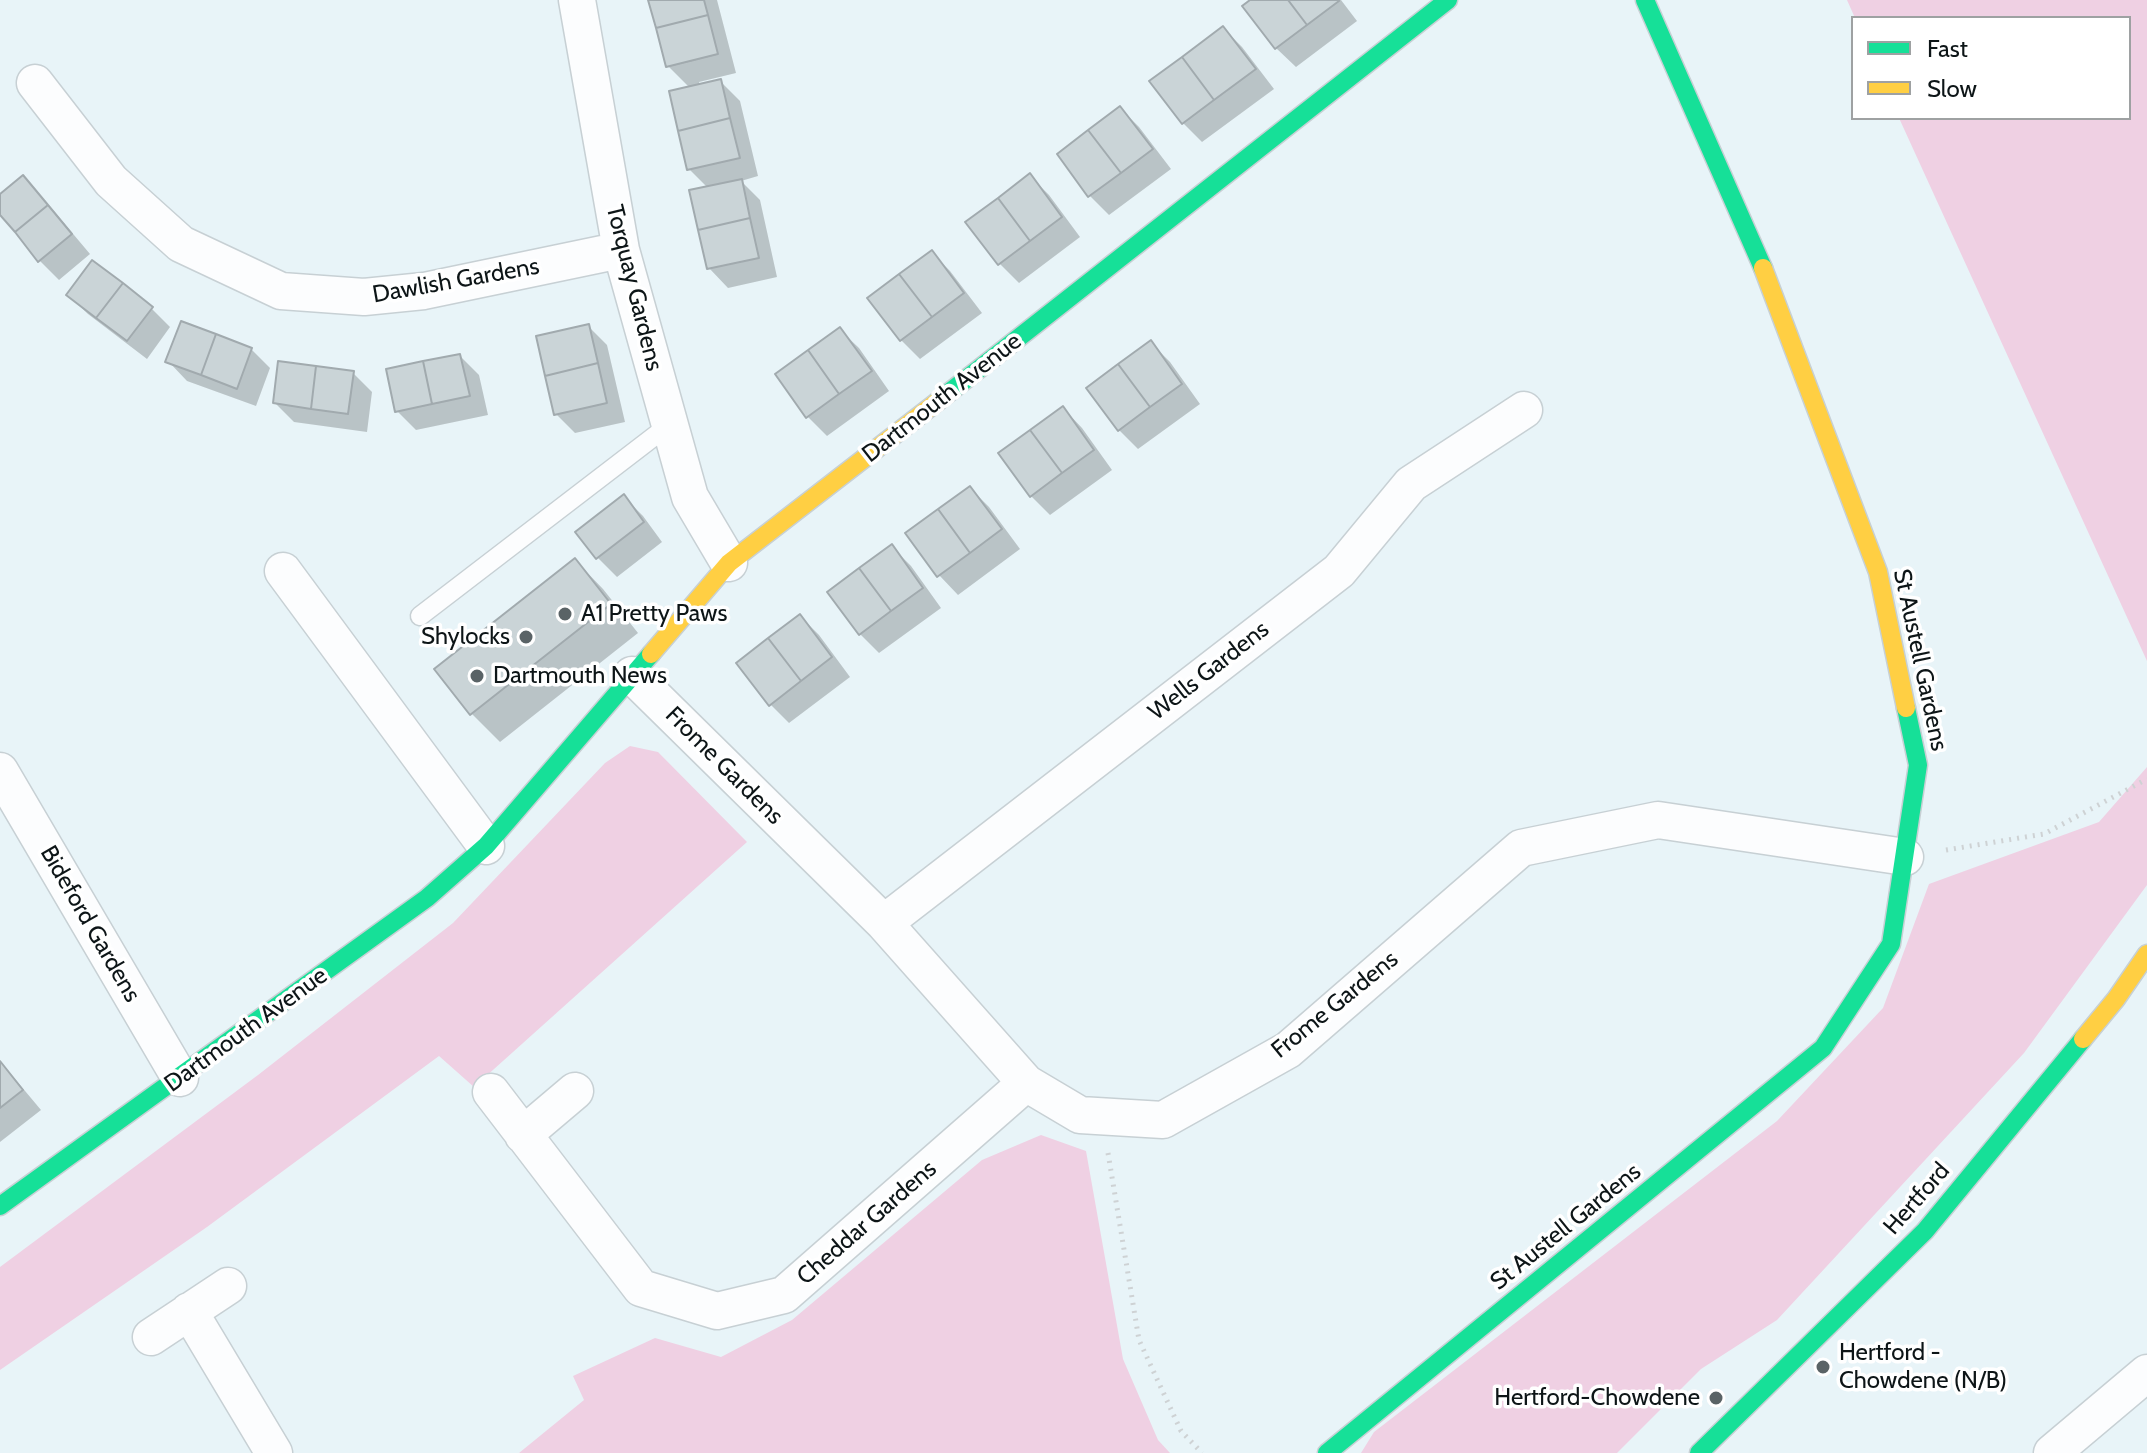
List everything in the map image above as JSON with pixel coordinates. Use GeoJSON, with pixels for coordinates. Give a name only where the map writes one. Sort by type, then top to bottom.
{"type":"FeatureCollection","features":[{"type":"Feature","properties":{"kind":"street","name":"Torquay Gardens"},"geometry":{"type":"LineString","coordinates":[[577,0],[621,250],[690,497],[729,563]]}},
{"type":"Feature","properties":{"kind":"street","name":"Dartmouth Avenue"},"geometry":{"type":"LineString","coordinates":[[0,1206],[427,898],[486,846],[729,563],[1448,0]]}},
{"type":"Feature","properties":{"kind":"street","name":"St Austell Gardens"},"geometry":{"type":"LineString","coordinates":[[1327,1453],[1823,1048],[1891,944],[1918,765],[1878,572],[1768,280],[1645,0]]}},
{"type":"Feature","properties":{"kind":"street","name":"Dawlish Gardens"},"geometry":{"type":"LineString","coordinates":[[35,83],[111,181],[181,244],[281,291],[364,297],[424,291],[621,250]]}},
{"type":"Feature","properties":{"kind":"street","name":"Wells Gardens"},"geometry":{"type":"LineString","coordinates":[[884,923],[1339,571],[1411,484],[1524,410]]}},
{"type":"Feature","properties":{"kind":"street"},"geometry":{"type":"LineString","coordinates":[[283,571],[486,846]]}},
{"type":"Feature","properties":{"kind":"street","name":"Frome Gardens"},"geometry":{"type":"LineString","coordinates":[[632,675],[884,923],[1026,1083],[1080,1115],[1163,1120],[1288,1050],[1521,848],[1658,820],[1905,857]]}},
{"type":"Feature","properties":{"kind":"street","name":"Bideford Gardens"},"geometry":{"type":"LineString","coordinates":[[0,771],[180,1078]]}},
{"type":"Feature","properties":{"kind":"street","name":"Hertford"},"geometry":{"type":"LineString","coordinates":[[1699,1453],[1925,1231],[2116,999],[2147,954]]}},
{"type":"Feature","properties":{"kind":"street","name":"Cheddar Gardens"},"geometry":{"type":"LineString","coordinates":[[491,1092],[641,1288],[717,1311],[784,1295],[1026,1083]]}},
{"type":"Feature","properties":{"kind":"street"},"geometry":{"type":"LineString","coordinates":[[523,1135],[575,1091]]}},
{"type":"Feature","properties":{"kind":"street"},"geometry":{"type":"LineString","coordinates":[[151,1337],[228,1286]]}},
{"type":"Feature","properties":{"kind":"street"},"geometry":{"type":"LineString","coordinates":[[189,1311],[274,1453]]}},
{"type":"Feature","properties":{"kind":"street"},"geometry":{"type":"LineString","coordinates":[[2052,1453],[2147,1373]]}},
{"type":"Feature","properties":{"kind":"lane"},"geometry":{"type":"LineString","coordinates":[[420,616],[669,425]]}},
{"type":"Feature","properties":{"kind":"path"},"geometry":{"type":"LineString","coordinates":[[1905,857],[2044,834],[2147,779]]}},
{"type":"Feature","properties":{"kind":"path"},"geometry":{"type":"LineString","coordinates":[[1102,1117],[1139,1340],[1181,1431],[1202,1453]]}},
{"type":"Feature","properties":{"kind":"shaded area"},"geometry":{"type":"Polygon","coordinates":[[[1847,0],[2147,0],[2147,661],[1900,120],[2131,120],[2131,16],[1854,16],[1847,0]]]}},
{"type":"Feature","properties":{"kind":"shaded area"},"geometry":{"type":"Polygon","coordinates":[[[630,746],[658,752],[747,842],[474,1087],[439,1056],[207,1227],[0,1370],[0,1267],[258,1075],[453,923],[605,763],[630,746]]]}},
{"type":"Feature","properties":{"kind":"shaded area"},"geometry":{"type":"Polygon","coordinates":[[[2147,767],[2147,885],[2024,1053],[1777,1320],[1701,1369],[1617,1453],[1361,1453],[1374,1432],[1777,1121],[1883,1008],[1929,884],[2099,822],[2147,767]]]}},
{"type":"Feature","properties":{"kind":"shaded area"},"geometry":{"type":"Polygon","coordinates":[[[1041,1135],[1086,1151],[1123,1359],[1158,1440],[1170,1453],[519,1453],[584,1400],[573,1376],[655,1338],[721,1357],[792,1320],[982,1160],[1041,1135]]]}},
{"type":"Feature","properties":{"kind":"building"},"geometry":{"type":"Polygon","coordinates":[[[648,0],[704,0],[708,15],[656,28],[648,0]]]}},
{"type":"Feature","properties":{"kind":"building"},"geometry":{"type":"Polygon","coordinates":[[[1250,0],[1288,0],[1307,25],[1275,49],[1242,6],[1250,0]]]}},
{"type":"Feature","properties":{"kind":"building"},"geometry":{"type":"Polygon","coordinates":[[[1288,0],[1339,0],[1339,1],[1307,25],[1288,0]]]}},
{"type":"Feature","properties":{"kind":"building"},"geometry":{"type":"Polygon","coordinates":[[[708,15],[718,54],[666,67],[656,28],[708,15]]]}},
{"type":"Feature","properties":{"kind":"building"},"geometry":{"type":"Polygon","coordinates":[[[1223,26],[1256,69],[1214,100],[1182,57],[1223,26]]]}},
{"type":"Feature","properties":{"kind":"building"},"geometry":{"type":"Polygon","coordinates":[[[1182,57],[1214,100],[1182,124],[1149,81],[1182,57]]]}},
{"type":"Feature","properties":{"kind":"building"},"geometry":{"type":"Polygon","coordinates":[[[721,79],[730,118],[678,131],[669,91],[721,79]]]}},
{"type":"Feature","properties":{"kind":"building"},"geometry":{"type":"Polygon","coordinates":[[[1120,106],[1153,149],[1121,173],[1088,130],[1120,106]]]}},
{"type":"Feature","properties":{"kind":"building"},"geometry":{"type":"Polygon","coordinates":[[[730,118],[740,158],[687,170],[678,131],[730,118]]]}},
{"type":"Feature","properties":{"kind":"building"},"geometry":{"type":"Polygon","coordinates":[[[1088,130],[1121,173],[1088,197],[1057,154],[1088,130]]]}},
{"type":"Feature","properties":{"kind":"building"},"geometry":{"type":"Polygon","coordinates":[[[1030,173],[1062,217],[1030,241],[998,198],[1030,173]]]}},
{"type":"Feature","properties":{"kind":"building"},"geometry":{"type":"Polygon","coordinates":[[[23,175],[48,205],[15,232],[0,215],[0,194],[23,175]]]}},
{"type":"Feature","properties":{"kind":"building"},"geometry":{"type":"Polygon","coordinates":[[[742,179],[750,218],[698,230],[689,190],[742,179]]]}},
{"type":"Feature","properties":{"kind":"building"},"geometry":{"type":"Polygon","coordinates":[[[998,198],[1030,241],[998,265],[965,222],[998,198]]]}},
{"type":"Feature","properties":{"kind":"building"},"geometry":{"type":"Polygon","coordinates":[[[48,205],[72,234],[38,262],[15,232],[48,205]]]}},
{"type":"Feature","properties":{"kind":"building"},"geometry":{"type":"Polygon","coordinates":[[[750,218],[759,258],[707,269],[698,230],[750,218]]]}},
{"type":"Feature","properties":{"kind":"building"},"geometry":{"type":"Polygon","coordinates":[[[932,250],[964,293],[932,317],[899,274],[932,250]]]}},
{"type":"Feature","properties":{"kind":"building"},"geometry":{"type":"Polygon","coordinates":[[[92,260],[123,283],[96,318],[66,295],[92,260]]]}},
{"type":"Feature","properties":{"kind":"building"},"geometry":{"type":"Polygon","coordinates":[[[899,274],[932,317],[900,341],[867,298],[899,274]]]}},
{"type":"Feature","properties":{"kind":"building"},"geometry":{"type":"Polygon","coordinates":[[[123,283],[153,307],[127,341],[96,318],[123,283]]]}},
{"type":"Feature","properties":{"kind":"building"},"geometry":{"type":"Polygon","coordinates":[[[181,321],[216,334],[201,375],[165,362],[181,321]]]}},
{"type":"Feature","properties":{"kind":"building"},"geometry":{"type":"Polygon","coordinates":[[[589,324],[598,363],[545,376],[536,336],[589,324]]]}},
{"type":"Feature","properties":{"kind":"building"},"geometry":{"type":"Polygon","coordinates":[[[840,327],[872,371],[839,394],[808,350],[840,327]]]}},
{"type":"Feature","properties":{"kind":"building"},"geometry":{"type":"Polygon","coordinates":[[[216,334],[252,348],[237,389],[201,375],[216,334]]]}},
{"type":"Feature","properties":{"kind":"building"},"geometry":{"type":"Polygon","coordinates":[[[1151,340],[1182,384],[1150,407],[1118,364],[1151,340]]]}},
{"type":"Feature","properties":{"kind":"building"},"geometry":{"type":"Polygon","coordinates":[[[808,350],[839,394],[806,418],[775,374],[808,350]]]}},
{"type":"Feature","properties":{"kind":"building"},"geometry":{"type":"Polygon","coordinates":[[[460,354],[470,396],[432,404],[423,361],[460,354]]]}},
{"type":"Feature","properties":{"kind":"building"},"geometry":{"type":"Polygon","coordinates":[[[278,361],[316,366],[311,409],[273,403],[278,361]]]}},
{"type":"Feature","properties":{"kind":"building"},"geometry":{"type":"Polygon","coordinates":[[[423,361],[432,404],[395,412],[386,369],[423,361]]]}},
{"type":"Feature","properties":{"kind":"building"},"geometry":{"type":"Polygon","coordinates":[[[598,363],[607,403],[554,415],[545,376],[598,363]]]}},
{"type":"Feature","properties":{"kind":"building"},"geometry":{"type":"Polygon","coordinates":[[[1118,364],[1150,407],[1118,431],[1086,388],[1118,364]]]}},
{"type":"Feature","properties":{"kind":"building"},"geometry":{"type":"Polygon","coordinates":[[[316,366],[354,371],[348,414],[311,409],[316,366]]]}},
{"type":"Feature","properties":{"kind":"building"},"geometry":{"type":"Polygon","coordinates":[[[1063,406],[1094,450],[1062,473],[1030,430],[1063,406]]]}},
{"type":"Feature","properties":{"kind":"building"},"geometry":{"type":"Polygon","coordinates":[[[1030,430],[1062,473],[1030,497],[998,453],[1030,430]]]}},
{"type":"Feature","properties":{"kind":"building"},"geometry":{"type":"Polygon","coordinates":[[[970,486],[1002,529],[970,553],[938,509],[970,486]]]}},
{"type":"Feature","properties":{"kind":"building"},"geometry":{"type":"Polygon","coordinates":[[[624,494],[644,522],[596,559],[575,532],[624,494]]]}},
{"type":"Feature","properties":{"kind":"building"},"geometry":{"type":"Polygon","coordinates":[[[938,509],[970,553],[937,577],[905,533],[938,509]]]}},
{"type":"Feature","properties":{"kind":"building"},"geometry":{"type":"Polygon","coordinates":[[[892,544],[923,588],[891,611],[859,568],[892,544]]]}},
{"type":"Feature","properties":{"kind":"building"},"geometry":{"type":"Polygon","coordinates":[[[575,558],[611,604],[470,715],[434,669],[575,558]]]}},
{"type":"Feature","properties":{"kind":"building"},"geometry":{"type":"Polygon","coordinates":[[[859,568],[891,611],[859,635],[827,592],[859,568]]]}},
{"type":"Feature","properties":{"kind":"building"},"geometry":{"type":"Polygon","coordinates":[[[800,614],[832,657],[801,681],[768,638],[800,614]]]}},
{"type":"Feature","properties":{"kind":"building"},"geometry":{"type":"Polygon","coordinates":[[[768,638],[801,681],[769,706],[736,663],[768,638]]]}},
{"type":"Feature","properties":{"kind":"building"},"geometry":{"type":"Polygon","coordinates":[[[0,1061],[23,1090],[0,1108],[0,1061]]]}},
{"type":"Feature","properties":{"kind":"traffic: fast"},"geometry":{"type":"LineString","coordinates":[[937,402],[1448,0]]}},
{"type":"Feature","properties":{"kind":"traffic: fast"},"geometry":{"type":"LineString","coordinates":[[1645,0],[1763,268]]}},
{"type":"Feature","properties":{"kind":"traffic: fast"},"geometry":{"type":"LineString","coordinates":[[0,1206],[427,898],[486,846],[651,654]]}},
{"type":"Feature","properties":{"kind":"traffic: fast"},"geometry":{"type":"LineString","coordinates":[[1327,1453],[1823,1048],[1891,944],[1918,765],[1906,708]]}},
{"type":"Feature","properties":{"kind":"traffic: fast"},"geometry":{"type":"LineString","coordinates":[[1699,1453],[1925,1231],[2083,1039]]}},
{"type":"Feature","properties":{"kind":"traffic: slow"},"geometry":{"type":"LineString","coordinates":[[1763,268],[1878,572],[1906,708]]}},
{"type":"Feature","properties":{"kind":"traffic: slow"},"geometry":{"type":"LineString","coordinates":[[651,654],[729,563],[937,402]]}},
{"type":"Feature","properties":{"kind":"traffic: slow"},"geometry":{"type":"LineString","coordinates":[[2083,1039],[2147,954]]}},
{"type":"Feature","properties":{"kind":"place","name":"A1 Pretty Paws"},"geometry":{"type":"Point","coordinates":[565,614]}},
{"type":"Feature","properties":{"kind":"place","name":"Shylocks"},"geometry":{"type":"Point","coordinates":[526,637]}},
{"type":"Feature","properties":{"kind":"place","name":"Dartmouth News"},"geometry":{"type":"Point","coordinates":[477,676]}},
{"type":"Feature","properties":{"kind":"place","name":"Hertford - Chowdene (N/B)"},"geometry":{"type":"Point","coordinates":[1823,1367]}},
{"type":"Feature","properties":{"kind":"place","name":"Hertford-Chowdene"},"geometry":{"type":"Point","coordinates":[1716,1398]}}]}
